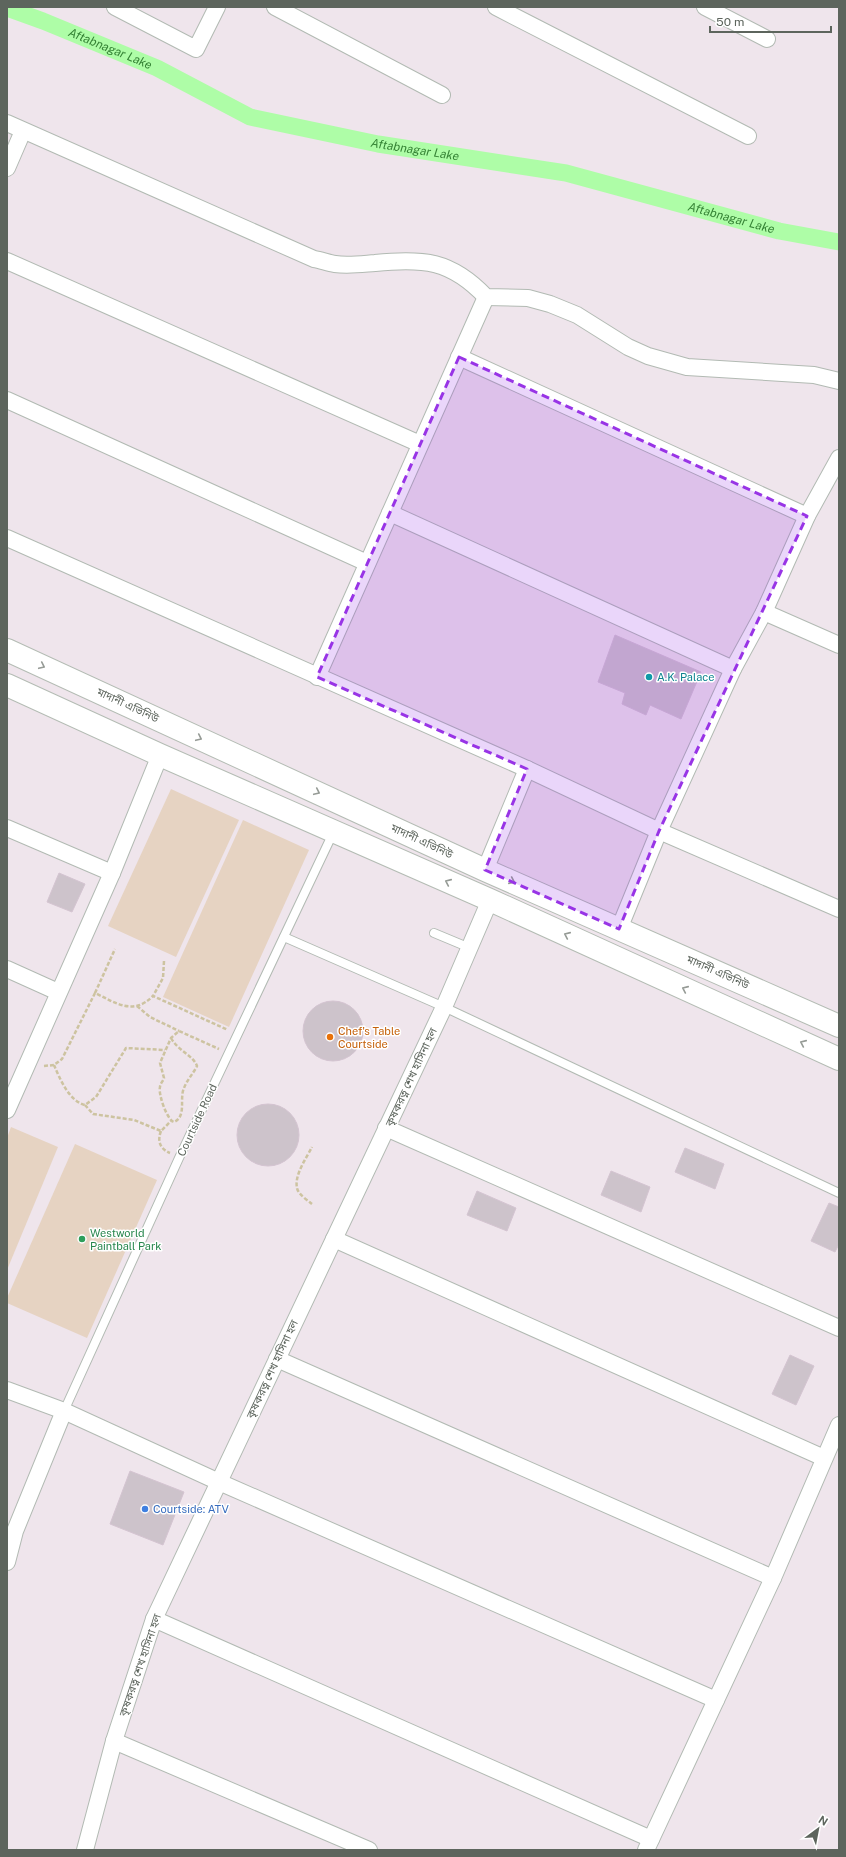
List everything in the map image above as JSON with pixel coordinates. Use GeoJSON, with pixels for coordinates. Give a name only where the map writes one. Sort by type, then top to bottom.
{"type":"FeatureCollection","features":[{"type":"Feature","properties":{"kind":"main road","name":"মাদানী এভিনিউ"},"geometry":{"type":"LineString","coordinates":[[7,650],[485,870],[839,1026]]}},
{"type":"Feature","properties":{"kind":"main road"},"geometry":{"type":"LineString","coordinates":[[7,684],[160,755],[490,900],[839,1059]]}},
{"type":"Feature","properties":{"kind":"main road"},"geometry":{"type":"LineString","coordinates":[[160,755],[170,724]]}},
{"type":"Feature","properties":{"kind":"main road"},"geometry":{"type":"LineString","coordinates":[[334,831],[344,805]]}},
{"type":"Feature","properties":{"kind":"street"},"geometry":{"type":"LineString","coordinates":[[115,7],[196,49],[217,7]]}},
{"type":"Feature","properties":{"kind":"street"},"geometry":{"type":"LineString","coordinates":[[275,7],[442,95]]}},
{"type":"Feature","properties":{"kind":"street"},"geometry":{"type":"LineString","coordinates":[[496,7],[748,136]]}},
{"type":"Feature","properties":{"kind":"street"},"geometry":{"type":"LineString","coordinates":[[705,7],[767,38]]}},
{"type":"Feature","properties":{"kind":"street"},"geometry":{"type":"LineString","coordinates":[[7,123],[314,258],[335,264],[356,265],[405,261],[431,263],[454,270],[472,282],[486,297],[528,298],[577,314],[628,348],[648,356],[687,367],[814,374],[839,381]]}},
{"type":"Feature","properties":{"kind":"street"},"geometry":{"type":"LineString","coordinates":[[7,168],[23,131]]}},
{"type":"Feature","properties":{"kind":"street"},"geometry":{"type":"LineString","coordinates":[[7,261],[420,444]]}},
{"type":"Feature","properties":{"kind":"street"},"geometry":{"type":"LineString","coordinates":[[317,677],[486,297]]}},
{"type":"Feature","properties":{"kind":"street"},"geometry":{"type":"LineString","coordinates":[[459,358],[807,516]]}},
{"type":"Feature","properties":{"kind":"street"},"geometry":{"type":"LineString","coordinates":[[7,400],[367,564]]}},
{"type":"Feature","properties":{"kind":"street"},"geometry":{"type":"LineString","coordinates":[[619,929],[660,831],[733,669],[764,612],[807,516],[839,458]]}},
{"type":"Feature","properties":{"kind":"street"},"geometry":{"type":"LineString","coordinates":[[390,513],[733,669]]}},
{"type":"Feature","properties":{"kind":"street"},"geometry":{"type":"LineString","coordinates":[[7,538],[527,769],[660,831],[839,909]]}},
{"type":"Feature","properties":{"kind":"street"},"geometry":{"type":"LineString","coordinates":[[764,612],[839,645]]}},
{"type":"Feature","properties":{"kind":"street"},"geometry":{"type":"LineString","coordinates":[[7,1110],[112,873],[160,755]]}},
{"type":"Feature","properties":{"kind":"street"},"geometry":{"type":"LineString","coordinates":[[485,870],[527,769]]}},
{"type":"Feature","properties":{"kind":"street"},"geometry":{"type":"LineString","coordinates":[[7,828],[112,873]]}},
{"type":"Feature","properties":{"kind":"street","name":"কৃষকরত্ন শেখ হাসিনা হল"},"geometry":{"type":"LineString","coordinates":[[85,1850],[114,1742],[154,1619],[444,1007],[490,900]]}},
{"type":"Feature","properties":{"kind":"street"},"geometry":{"type":"LineString","coordinates":[[7,969],[58,992]]}},
{"type":"Feature","properties":{"kind":"street"},"geometry":{"type":"LineString","coordinates":[[386,1128],[839,1328]]}},
{"type":"Feature","properties":{"kind":"street"},"geometry":{"type":"LineString","coordinates":[[334,1239],[824,1458]]}},
{"type":"Feature","properties":{"kind":"street"},"geometry":{"type":"LineString","coordinates":[[277,1359],[773,1578]]}},
{"type":"Feature","properties":{"kind":"street"},"geometry":{"type":"LineString","coordinates":[[7,1390],[64,1411],[219,1482],[716,1700]]}},
{"type":"Feature","properties":{"kind":"street"},"geometry":{"type":"LineString","coordinates":[[7,1562],[11,1530],[64,1411]]}},
{"type":"Feature","properties":{"kind":"street"},"geometry":{"type":"LineString","coordinates":[[154,1619],[649,1845],[773,1578],[839,1426]]}},
{"type":"Feature","properties":{"kind":"street"},"geometry":{"type":"LineString","coordinates":[[114,1742],[369,1850]]}},
{"type":"Feature","properties":{"kind":"lane","name":"Courtside Road"},"geometry":{"type":"LineString","coordinates":[[64,1411],[179,1158],[334,831]]}},
{"type":"Feature","properties":{"kind":"lane"},"geometry":{"type":"LineString","coordinates":[[434,933],[470,948]]}},
{"type":"Feature","properties":{"kind":"lane"},"geometry":{"type":"LineString","coordinates":[[284,937],[444,1007],[839,1193]]}},
{"type":"Feature","properties":{"kind":"path"},"geometry":{"type":"LineString","coordinates":[[28,1061],[46,1066],[54,1065],[62,1059],[115,949]]}},
{"type":"Feature","properties":{"kind":"path"},"geometry":{"type":"LineString","coordinates":[[94,993],[127,1007],[145,1004],[153,996],[163,978],[164,960]]}},
{"type":"Feature","properties":{"kind":"path"},"geometry":{"type":"LineString","coordinates":[[153,996],[238,1034]]}},
{"type":"Feature","properties":{"kind":"path"},"geometry":{"type":"LineString","coordinates":[[137,1006],[150,1017],[229,1053]]}},
{"type":"Feature","properties":{"kind":"path"},"geometry":{"type":"LineString","coordinates":[[171,1121],[160,1094],[159,1087],[164,1078],[160,1063],[164,1050],[171,1038],[178,1031]]}},
{"type":"Feature","properties":{"kind":"path"},"geometry":{"type":"LineString","coordinates":[[171,1038],[175,1046],[195,1061],[197,1066],[181,1094],[182,1114],[177,1120],[171,1121],[161,1131],[159,1141],[161,1148],[179,1158]]}},
{"type":"Feature","properties":{"kind":"path"},"geometry":{"type":"LineString","coordinates":[[85,1105],[96,1097],[126,1048],[164,1050]]}},
{"type":"Feature","properties":{"kind":"path"},"geometry":{"type":"LineString","coordinates":[[54,1065],[68,1092],[75,1100],[85,1105],[93,1114],[134,1120],[161,1131]]}},
{"type":"Feature","properties":{"kind":"path"},"geometry":{"type":"LineString","coordinates":[[312,1146],[298,1176],[297,1188],[300,1194],[312,1204]]}},
{"type":"Feature","properties":{"kind":"highlighted area"},"geometry":{"type":"Polygon","coordinates":[[[459,357],[807,516],[659,831],[619,929],[485,870],[527,769],[317,677],[459,357]]]}},
{"type":"Feature","properties":{"kind":"shaded area"},"geometry":{"type":"Polygon","coordinates":[[[171,789],[239,820],[176,957],[108,926],[171,789]]]}},
{"type":"Feature","properties":{"kind":"shaded area"},"geometry":{"type":"Polygon","coordinates":[[[243,820],[309,850],[229,1027],[163,997],[243,820]]]}},
{"type":"Feature","properties":{"kind":"shaded area"},"geometry":{"type":"Polygon","coordinates":[[[11,1127],[58,1147],[7,1270],[7,1138],[11,1127]]]}},
{"type":"Feature","properties":{"kind":"shaded area","name":"Westworld Paintball Park"},"geometry":{"type":"Polygon","coordinates":[[[75,1144],[157,1180],[87,1338],[7,1303],[7,1298],[75,1144]]]}},
{"type":"Feature","properties":{"kind":"building","name":"A.K. Palace"},"geometry":{"type":"Polygon","coordinates":[[[615,635],[701,672],[681,719],[650,705],[646,715],[622,704],[625,693],[598,682],[615,635]]]}},
{"type":"Feature","properties":{"kind":"building"},"geometry":{"type":"Polygon","coordinates":[[[59,873],[85,884],[72,912],[47,902],[59,873]]]}},
{"type":"Feature","properties":{"kind":"building"},"geometry":{"type":"Polygon","coordinates":[[[333,1001],[350,1006],[358,1014],[363,1031],[358,1048],[350,1056],[333,1061],[316,1056],[308,1048],[303,1031],[308,1014],[316,1006],[333,1001]]]}},
{"type":"Feature","properties":{"kind":"building"},"geometry":{"type":"Polygon","coordinates":[[[262,1104],[274,1104],[290,1113],[297,1123],[299,1135],[297,1147],[290,1157],[274,1166],[262,1166],[251,1161],[242,1152],[237,1141],[237,1129],[242,1118],[251,1109],[262,1104]]]}},
{"type":"Feature","properties":{"kind":"building"},"geometry":{"type":"Polygon","coordinates":[[[685,1148],[724,1164],[715,1189],[675,1172],[685,1148]]]}},
{"type":"Feature","properties":{"kind":"building"},"geometry":{"type":"Polygon","coordinates":[[[611,1171],[650,1187],[641,1212],[601,1195],[611,1171]]]}},
{"type":"Feature","properties":{"kind":"building"},"geometry":{"type":"Polygon","coordinates":[[[477,1191],[516,1208],[507,1231],[467,1215],[477,1191]]]}},
{"type":"Feature","properties":{"kind":"building"},"geometry":{"type":"Polygon","coordinates":[[[829,1203],[839,1207],[839,1244],[835,1252],[811,1241],[829,1203]]]}},
{"type":"Feature","properties":{"kind":"building"},"geometry":{"type":"Polygon","coordinates":[[[790,1355],[814,1366],[796,1405],[772,1394],[790,1355]]]}},
{"type":"Feature","properties":{"kind":"building"},"geometry":{"type":"Polygon","coordinates":[[[130,1471],[184,1492],[163,1545],[110,1524],[130,1471]]]}},
{"type":"Feature","properties":{"kind":"waterway","name":"Aftabnagar Lake"},"geometry":{"type":"LineString","coordinates":[[7,8],[43,21],[157,68],[250,117],[378,144],[566,173],[779,231],[839,242]]}},
{"type":"Feature","properties":{"kind":"place","name":"A.K. Palace"},"geometry":{"type":"Point","coordinates":[649,677]}},
{"type":"Feature","properties":{"kind":"place","name":"Chef's Table Courtside"},"geometry":{"type":"Point","coordinates":[330,1037]}},
{"type":"Feature","properties":{"kind":"place","name":"Westworld Paintball Park"},"geometry":{"type":"Point","coordinates":[82,1239]}},
{"type":"Feature","properties":{"kind":"place","name":"Courtside: ATV"},"geometry":{"type":"Point","coordinates":[145,1509]}}]}
